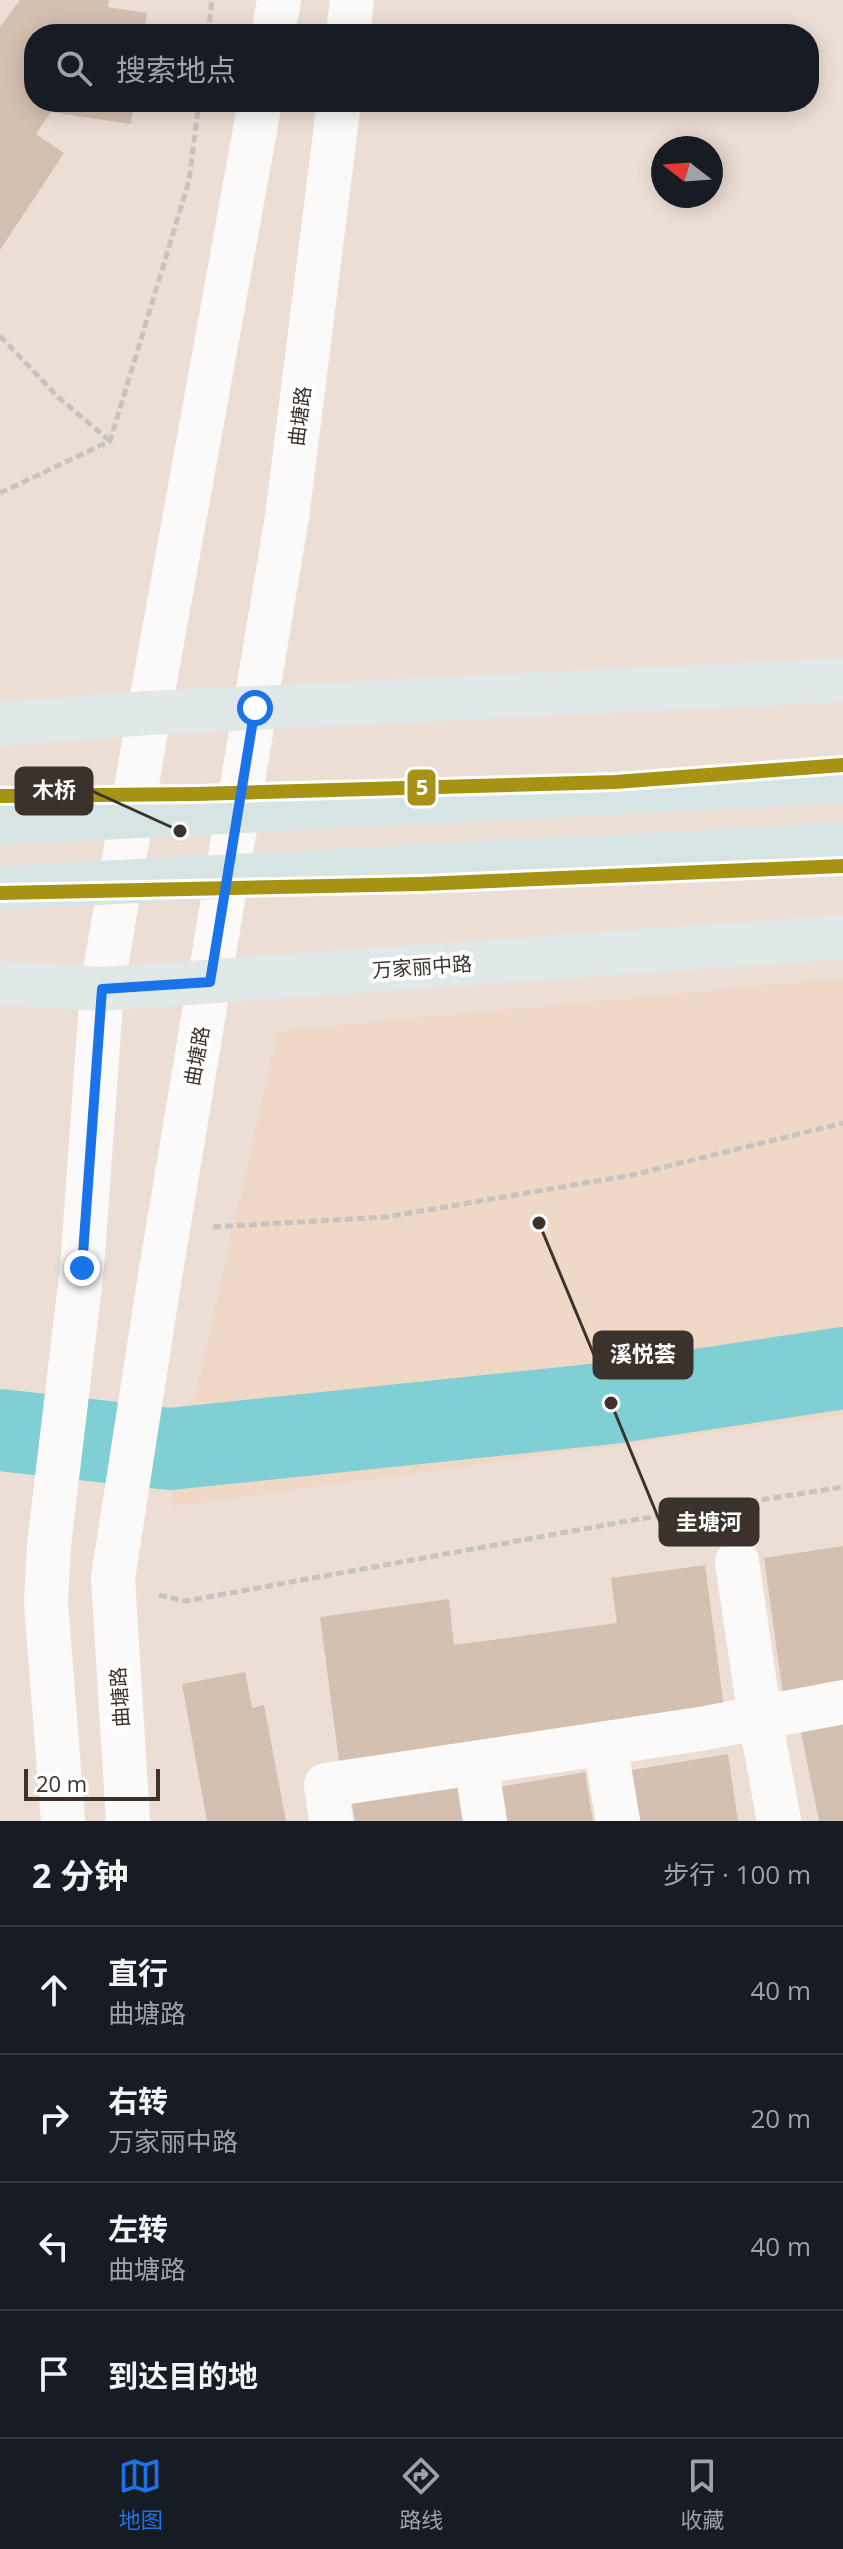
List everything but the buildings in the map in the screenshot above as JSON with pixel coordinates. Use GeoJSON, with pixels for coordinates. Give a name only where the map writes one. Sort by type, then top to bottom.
{"type":"FeatureCollection","features":[{"type":"Feature","properties":{"kind":"highway"},"geometry":{"type":"LineString","coordinates":[[0,823],[843,781]]}},
{"type":"Feature","properties":{"kind":"highway"},"geometry":{"type":"LineString","coordinates":[[0,888],[843,845]]}},
{"type":"Feature","properties":{"kind":"main road"},"geometry":{"type":"LineString","coordinates":[[275,24],[279,0]]}},
{"type":"Feature","properties":{"kind":"main road"},"geometry":{"type":"LineString","coordinates":[[349,24],[352,0]]}},
{"type":"Feature","properties":{"kind":"main road"},"geometry":{"type":"LineString","coordinates":[[63,1821],[46,1603],[49,1545],[82,1268],[102,989],[258,112]]}},
{"type":"Feature","properties":{"kind":"main road","name":"曲塘路"},"geometry":{"type":"LineString","coordinates":[[128,1821],[113,1578],[160,1276],[287,517],[338,112]]}},
{"type":"Feature","properties":{"kind":"main road"},"geometry":{"type":"LineString","coordinates":[[0,724],[149,713],[843,680]]}},
{"type":"Feature","properties":{"kind":"main road","name":"万家丽中路"},"geometry":{"type":"LineString","coordinates":[[0,983],[102,989],[843,937]]}},
{"type":"Feature","properties":{"kind":"main road"},"geometry":{"type":"LineString","coordinates":[[737,1562],[779,1821]]}},
{"type":"Feature","properties":{"kind":"main road"},"geometry":{"type":"LineString","coordinates":[[331,1821],[326,1785],[605,1744],[843,1702]]}},
{"type":"Feature","properties":{"kind":"main road"},"geometry":{"type":"LineString","coordinates":[[605,1744],[618,1821]]}},
{"type":"Feature","properties":{"kind":"main road"},"geometry":{"type":"LineString","coordinates":[[476,1763],[485,1821]]}},
{"type":"Feature","properties":{"kind":"path"},"geometry":{"type":"LineString","coordinates":[[209,24],[212,0]]}},
{"type":"Feature","properties":{"kind":"path"},"geometry":{"type":"LineString","coordinates":[[0,493],[110,441],[189,181],[198,112]]}},
{"type":"Feature","properties":{"kind":"path"},"geometry":{"type":"LineString","coordinates":[[0,336],[58,397],[110,441]]}},
{"type":"Feature","properties":{"kind":"path"},"geometry":{"type":"LineString","coordinates":[[168,1229],[386,1217],[632,1175],[843,1123]]}},
{"type":"Feature","properties":{"kind":"path"},"geometry":{"type":"LineString","coordinates":[[113,1578],[147,1592],[186,1601],[633,1520],[843,1487]]}},
{"type":"Feature","properties":{"kind":"shaded area"},"geometry":{"type":"Polygon","coordinates":[[[843,978],[843,1415],[170,1507],[278,1031],[843,978]]]}},
{"type":"Feature","properties":{"kind":"waterway"},"geometry":{"type":"LineString","coordinates":[[0,1430],[170,1449],[611,1403],[843,1368]]}},
{"type":"Feature","properties":{"kind":"transit line","name":"5"},"geometry":{"type":"LineString","coordinates":[[0,796],[197,794],[615,782],[843,765]]}},
{"type":"Feature","properties":{"kind":"transit line","name":"5"},"geometry":{"type":"LineString","coordinates":[[0,893],[422,884],[843,866]]}},
{"type":"Feature","properties":{"kind":"place","name":"木桥"},"geometry":{"type":"Point","coordinates":[180,831]}},
{"type":"Feature","properties":{"kind":"place","name":"溪悦荟"},"geometry":{"type":"Point","coordinates":[539,1223]}},
{"type":"Feature","properties":{"kind":"place","name":"圭塘河"},"geometry":{"type":"Point","coordinates":[611,1403]}},
{"type":"Feature","properties":{"kind":"route"},"geometry":{"type":"LineString","coordinates":[[82,1268],[102,989],[210,982],[255,708]]}}]}
